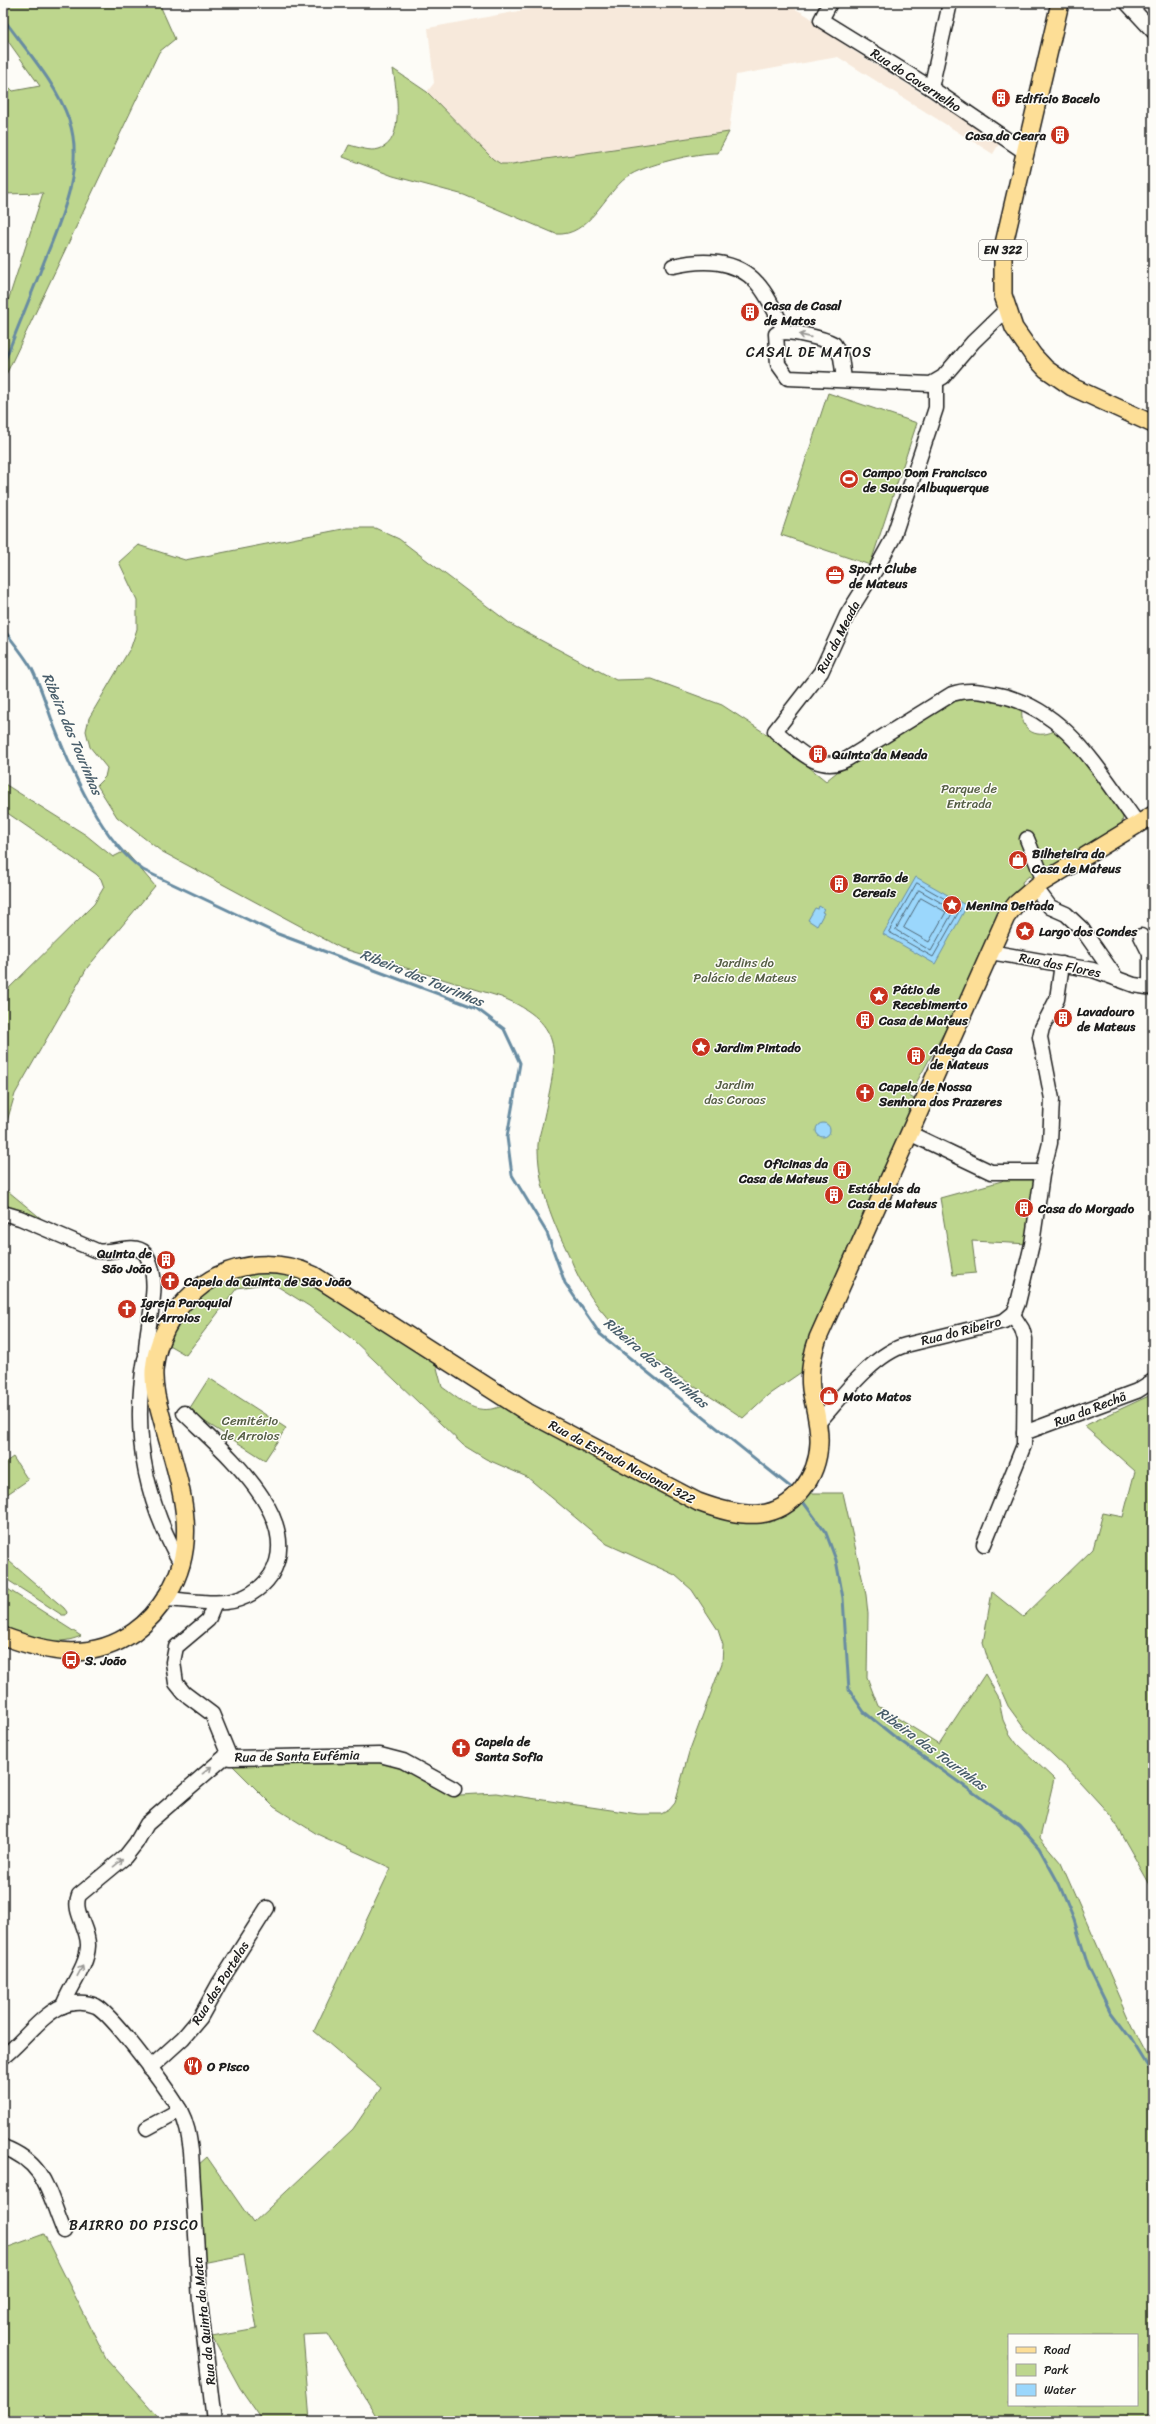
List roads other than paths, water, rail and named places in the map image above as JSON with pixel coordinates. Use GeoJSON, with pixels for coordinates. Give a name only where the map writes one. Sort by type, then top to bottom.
{"type":"FeatureCollection","features":[{"type":"Feature","properties":{"kind":"main road","name":"EN 322"},"geometry":{"type":"LineString","coordinates":[[1060,3],[1003,248],[1002,277],[1006,309],[1023,343],[1052,374],[1072,387],[1153,424]]}},
{"type":"Feature","properties":{"kind":"main road","name":"Rua da Estrada Nacional 322"},"geometry":{"type":"LineString","coordinates":[[3,1636],[48,1651],[73,1652],[93,1649],[111,1644],[132,1633],[150,1618],[165,1599],[182,1565],[186,1540],[186,1512],[159,1407],[154,1379],[157,1355],[164,1332],[184,1303],[199,1288],[236,1269],[255,1265],[285,1266],[301,1270],[324,1281],[527,1412],[691,1499],[720,1509],[753,1514],[775,1510],[799,1493],[817,1461],[819,1444],[818,1422],[810,1378],[816,1344],[990,952],[1011,909],[1039,884],[1153,815]]}},
{"type":"Feature","properties":{"kind":"street","name":"Rua do Cavernelho"},"geometry":{"type":"LineString","coordinates":[[830,3],[821,20],[931,88],[1026,152]]}},
{"type":"Feature","properties":{"kind":"street"},"geometry":{"type":"LineString","coordinates":[[931,88],[950,3]]}},
{"type":"Feature","properties":{"kind":"street"},"geometry":{"type":"LineString","coordinates":[[1127,3],[1153,31]]}},
{"type":"Feature","properties":{"kind":"street"},"geometry":{"type":"LineString","coordinates":[[673,266],[715,262],[729,265],[740,270],[760,286],[785,332]]}},
{"type":"Feature","properties":{"kind":"street"},"geometry":{"type":"LineString","coordinates":[[844,379],[841,357],[834,344],[785,332],[778,332],[775,340],[778,364],[786,376],[797,379],[844,379],[928,384],[936,383],[1006,309]]}},
{"type":"Feature","properties":{"kind":"street","name":"Rua da Meada"},"geometry":{"type":"LineString","coordinates":[[936,383],[936,408],[893,538],[876,569],[847,615],[822,672],[775,732],[812,760],[832,765],[847,759],[952,694],[967,691],[1003,696],[1044,712],[1062,726],[1089,758],[1138,824]]}},
{"type":"Feature","properties":{"kind":"street"},"geometry":{"type":"LineString","coordinates":[[1028,839],[1039,884],[1050,907],[1066,914],[1082,929],[1117,979]]}},
{"type":"Feature","properties":{"kind":"street"},"geometry":{"type":"LineString","coordinates":[[1141,936],[1150,952],[1151,987]]}},
{"type":"Feature","properties":{"kind":"street","name":"Rua das Flores"},"geometry":{"type":"LineString","coordinates":[[990,952],[1100,972],[1117,979],[1151,987]]}},
{"type":"Feature","properties":{"kind":"street","name":"Rua do Ribeiro"},"geometry":{"type":"LineString","coordinates":[[818,1422],[867,1371],[892,1350],[906,1345],[997,1323],[1013,1315],[1018,1303],[1031,1248],[1042,1172],[1050,1143],[1052,1108],[1040,1033],[1057,999],[1062,964]]}},
{"type":"Feature","properties":{"kind":"street"},"geometry":{"type":"LineString","coordinates":[[909,1133],[991,1172],[1042,1172]]}},
{"type":"Feature","properties":{"kind":"street"},"geometry":{"type":"LineString","coordinates":[[3,1213],[20,1218],[97,1251],[110,1253],[134,1248],[145,1253],[152,1269],[154,1282],[138,1410],[141,1447],[158,1511],[171,1545],[182,1565]]}},
{"type":"Feature","properties":{"kind":"street"},"geometry":{"type":"LineString","coordinates":[[984,1544],[1022,1454],[1024,1433],[1025,1339],[1022,1328],[1013,1315]]}},
{"type":"Feature","properties":{"kind":"street"},"geometry":{"type":"LineString","coordinates":[[146,1350],[148,1368],[154,1379]]}},
{"type":"Feature","properties":{"kind":"street","name":"Rua da Rechã"},"geometry":{"type":"LineString","coordinates":[[1024,1433],[1137,1391],[1153,1381]]}},
{"type":"Feature","properties":{"kind":"street"},"geometry":{"type":"LineString","coordinates":[[165,1599],[214,1602],[239,1599],[264,1584],[276,1564],[278,1532],[269,1509],[253,1485],[184,1413]]}},
{"type":"Feature","properties":{"kind":"street"},"geometry":{"type":"LineString","coordinates":[[174,1583],[196,1600]]}},
{"type":"Feature","properties":{"kind":"street","name":"Rua de Santa Eufémia"},"geometry":{"type":"LineString","coordinates":[[214,1602],[208,1620],[176,1647],[173,1669],[175,1680],[182,1690],[214,1716],[227,1754],[236,1759],[380,1755],[403,1761],[454,1789]]}},
{"type":"Feature","properties":{"kind":"street"},"geometry":{"type":"LineString","coordinates":[[63,2006],[88,1952],[87,1934],[77,1904],[79,1895],[128,1853],[147,1824],[227,1754]]}},
{"type":"Feature","properties":{"kind":"street","name":"Rua das Portelas"},"geometry":{"type":"LineString","coordinates":[[150,2068],[183,2038],[200,2018],[220,1982],[267,1908]]}},
{"type":"Feature","properties":{"kind":"street","name":"Rua da Quinta da Mata"},"geometry":{"type":"LineString","coordinates":[[3,2057],[51,2012],[63,2006],[82,2003],[97,2007],[150,2068],[180,2110],[188,2129],[191,2151],[200,2302],[214,2421]]}},
{"type":"Feature","properties":{"kind":"street"},"geometry":{"type":"LineString","coordinates":[[147,2128],[180,2110]]}},
{"type":"Feature","properties":{"kind":"street"},"geometry":{"type":"LineString","coordinates":[[3,2147],[20,2154],[35,2166],[64,2231]]}},
{"type":"Feature","properties":{"kind":"water"},"geometry":{"type":"Polygon","coordinates":[[[916,877],[967,906],[935,964],[883,934],[916,877]]]}},
{"type":"Feature","properties":{"kind":"water"},"geometry":{"type":"Polygon","coordinates":[[[819,906],[824,909],[822,912],[824,913],[817,926],[808,920],[815,908],[818,909],[819,906]]]}},
{"type":"Feature","properties":{"kind":"water"},"geometry":{"type":"Polygon","coordinates":[[[820,1123],[826,1123],[830,1127],[830,1133],[826,1137],[820,1137],[816,1133],[816,1127],[820,1123]]]}},
{"type":"Feature","properties":{"kind":"waterway","name":"Ribeira das Tourinhas"},"geometry":{"type":"LineString","coordinates":[[3,18],[40,67],[57,93],[69,120],[73,139],[74,159],[68,198],[62,217],[3,365]]}},
{"type":"Feature","properties":{"kind":"waterway","name":"Ribeira das Tourinhas"},"geometry":{"type":"LineString","coordinates":[[3,629],[32,669],[61,744],[79,784],[90,804],[114,842],[143,870],[278,934],[476,1008],[504,1029],[520,1063],[507,1137],[512,1175],[547,1233],[565,1283],[600,1334],[794,1490]]}},
{"type":"Feature","properties":{"kind":"waterway","name":"Ribeira das Tourinhas"},"geometry":{"type":"LineString","coordinates":[[801,1499],[826,1533],[836,1560],[843,1598],[849,1690],[864,1712],[895,1737],[1019,1825],[1039,1848],[1059,1884],[1074,1920],[1088,1966],[1110,2011],[1131,2039],[1153,2075]]}},
{"type":"Feature","properties":{"kind":"place","name":"Edifício Bacelo"},"geometry":{"type":"Point","coordinates":[1001,98]}},
{"type":"Feature","properties":{"kind":"place","name":"Casa da Ceara"},"geometry":{"type":"Point","coordinates":[1060,135]}},
{"type":"Feature","properties":{"kind":"place","name":"Casa de Casal de Matos"},"geometry":{"type":"Point","coordinates":[750,312]}},
{"type":"Feature","properties":{"kind":"place","name":"Campo Dom Francisco de Sousa Albuquerque"},"geometry":{"type":"Point","coordinates":[849,479]}},
{"type":"Feature","properties":{"kind":"place","name":"Sport Clube de Mateus"},"geometry":{"type":"Point","coordinates":[835,575]}},
{"type":"Feature","properties":{"kind":"place","name":"Quinta da Meada"},"geometry":{"type":"Point","coordinates":[818,754]}},
{"type":"Feature","properties":{"kind":"place","name":"Bilheteira da Casa de Mateus"},"geometry":{"type":"Point","coordinates":[1018,860]}},
{"type":"Feature","properties":{"kind":"place","name":"Barrão de Cereais"},"geometry":{"type":"Point","coordinates":[839,884]}},
{"type":"Feature","properties":{"kind":"place","name":"Menina Deitada"},"geometry":{"type":"Point","coordinates":[952,905]}},
{"type":"Feature","properties":{"kind":"place","name":"Largo dos Condes"},"geometry":{"type":"Point","coordinates":[1025,931]}},
{"type":"Feature","properties":{"kind":"place","name":"Pátio de Recebimento"},"geometry":{"type":"Point","coordinates":[879,996]}},
{"type":"Feature","properties":{"kind":"place","name":"Lavadouro de Mateus"},"geometry":{"type":"Point","coordinates":[1063,1018]}},
{"type":"Feature","properties":{"kind":"place","name":"Casa de Mateus"},"geometry":{"type":"Point","coordinates":[865,1020]}},
{"type":"Feature","properties":{"kind":"place","name":"Jardim Pintado"},"geometry":{"type":"Point","coordinates":[701,1047]}},
{"type":"Feature","properties":{"kind":"place","name":"Adega da Casa de Mateus"},"geometry":{"type":"Point","coordinates":[916,1056]}},
{"type":"Feature","properties":{"kind":"place","name":"Capela de Nossa Senhora dos Prazeres"},"geometry":{"type":"Point","coordinates":[865,1093]}},
{"type":"Feature","properties":{"kind":"place","name":"Oficinas da Casa de Mateus"},"geometry":{"type":"Point","coordinates":[842,1170]}},
{"type":"Feature","properties":{"kind":"place","name":"Estábulos da Casa de Mateus"},"geometry":{"type":"Point","coordinates":[834,1195]}},
{"type":"Feature","properties":{"kind":"place","name":"Casa do Morgado"},"geometry":{"type":"Point","coordinates":[1024,1208]}},
{"type":"Feature","properties":{"kind":"place","name":"Quinta de São João"},"geometry":{"type":"Point","coordinates":[166,1260]}},
{"type":"Feature","properties":{"kind":"place","name":"Capela da Quinta de São João"},"geometry":{"type":"Point","coordinates":[170,1281]}},
{"type":"Feature","properties":{"kind":"place","name":"Igreja Paroquial de Arroios"},"geometry":{"type":"Point","coordinates":[127,1309]}},
{"type":"Feature","properties":{"kind":"place","name":"Moto Matos"},"geometry":{"type":"Point","coordinates":[829,1396]}},
{"type":"Feature","properties":{"kind":"place","name":"S. João"},"geometry":{"type":"Point","coordinates":[71,1660]}},
{"type":"Feature","properties":{"kind":"place","name":"Capela de Santa Sofia"},"geometry":{"type":"Point","coordinates":[461,1748]}},
{"type":"Feature","properties":{"kind":"place","name":"O Pisco"},"geometry":{"type":"Point","coordinates":[193,2066]}},
{"type":"Feature","properties":{"kind":"district","name":"CASAL DE MATOS"},"geometry":{"type":"Point","coordinates":[809,352]}},
{"type":"Feature","properties":{"kind":"district","name":"BAIRRO DO PISCO"},"geometry":{"type":"Point","coordinates":[134,2225]}},
{"type":"Feature","properties":{"kind":"park label","name":"Parque de Entrada"},"geometry":{"type":"Point","coordinates":[969,796]}},
{"type":"Feature","properties":{"kind":"park label","name":"Jardins do Palácio de Mateus"},"geometry":{"type":"Point","coordinates":[745,970]}},
{"type":"Feature","properties":{"kind":"park label","name":"Jardim das Coroas"},"geometry":{"type":"Point","coordinates":[735,1092]}},
{"type":"Feature","properties":{"kind":"park label","name":"Cemitério de Arroios"},"geometry":{"type":"Point","coordinates":[250,1428]}}]}
